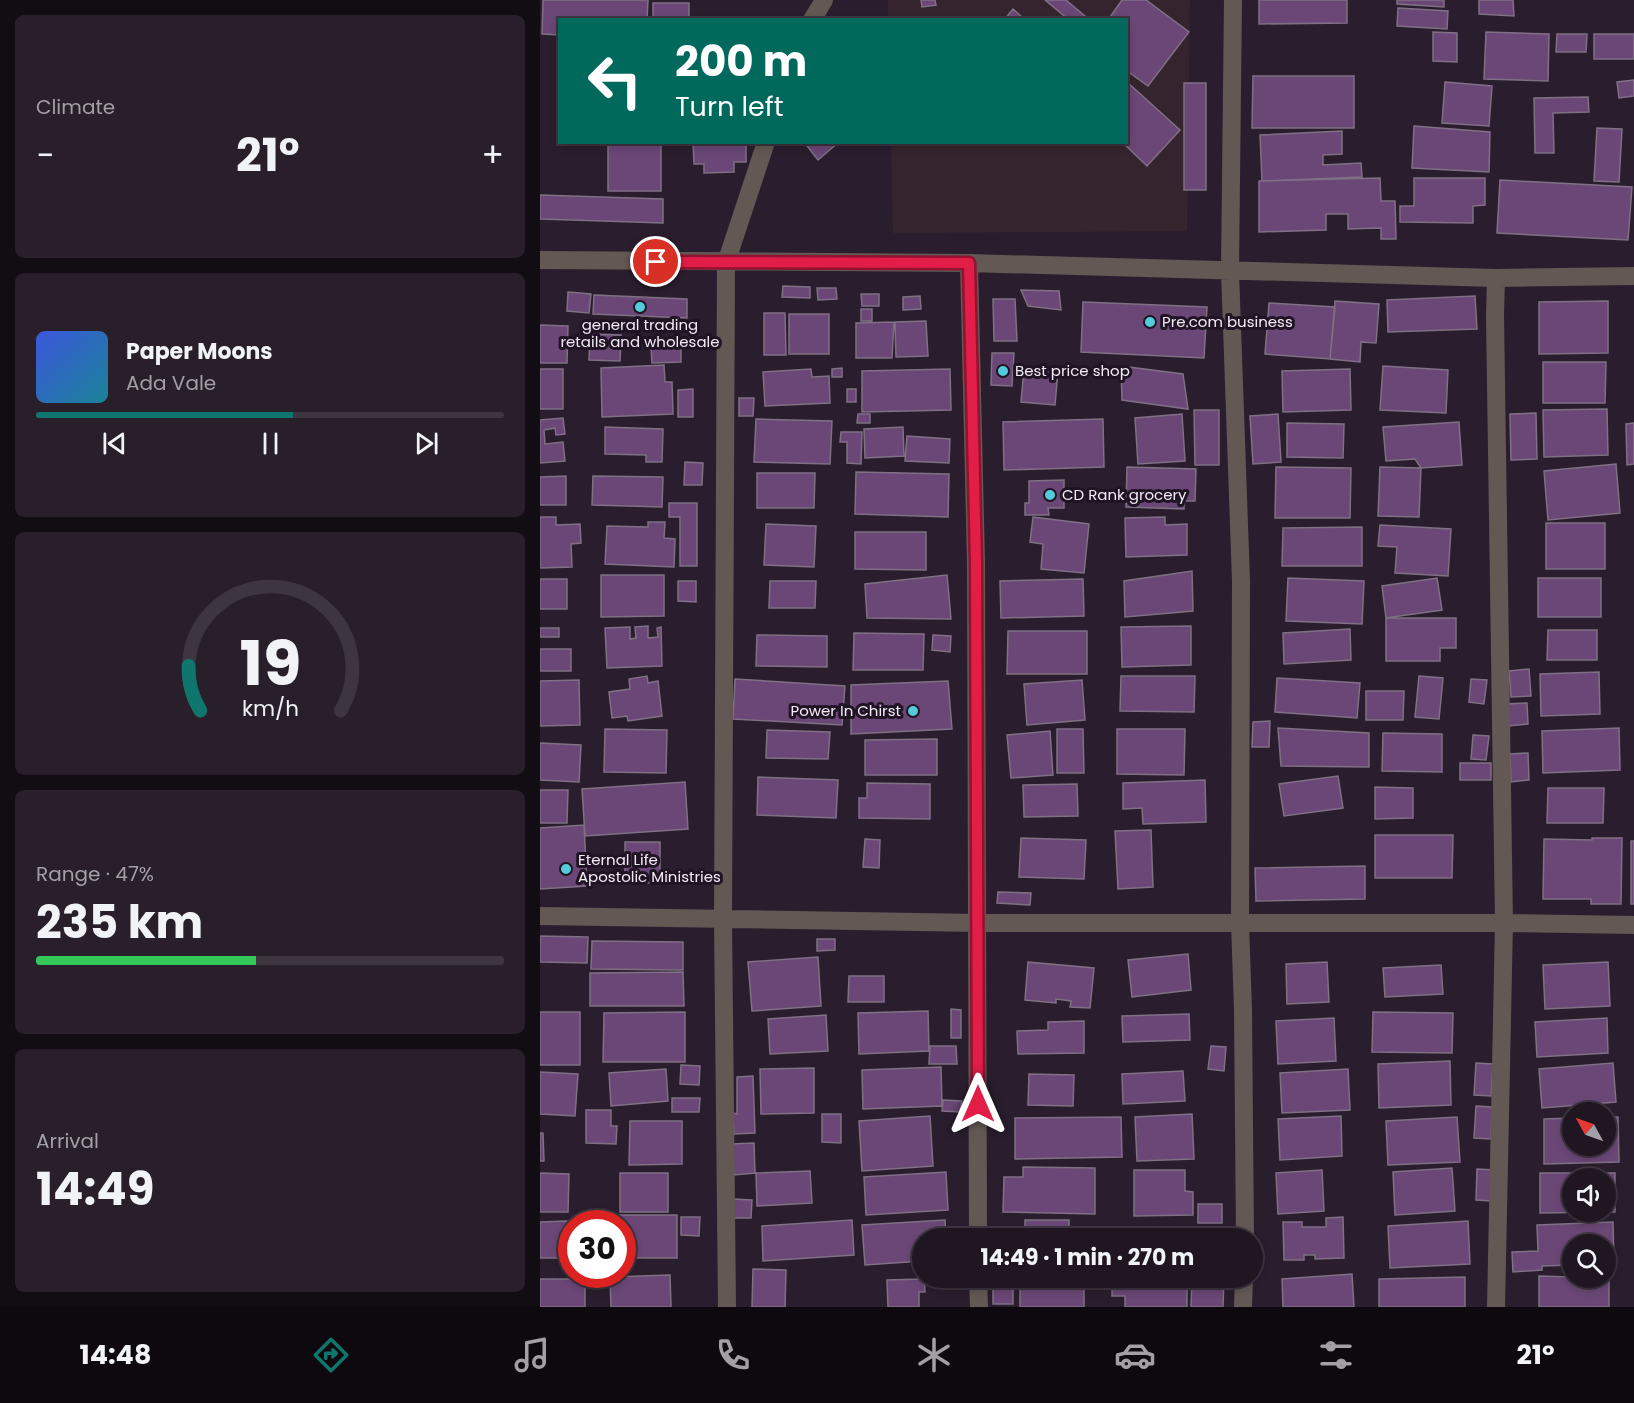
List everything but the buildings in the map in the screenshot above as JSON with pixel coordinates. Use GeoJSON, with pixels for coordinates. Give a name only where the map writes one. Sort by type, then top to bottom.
{"type":"FeatureCollection","features":[{"type":"Feature","properties":{"kind":"street"},"geometry":{"type":"LineString","coordinates":[[813,18],[824,0]]}},
{"type":"Feature","properties":{"kind":"street"},"geometry":{"type":"LineString","coordinates":[[1233,0],[1230,271],[1240,581],[1240,923],[1245,1228]]}},
{"type":"Feature","properties":{"kind":"street"},"geometry":{"type":"LineString","coordinates":[[727,1307],[723,920],[726,262],[765,144]]}},
{"type":"Feature","properties":{"kind":"street"},"geometry":{"type":"LineString","coordinates":[[540,260],[969,263],[1496,278],[1634,276]]}},
{"type":"Feature","properties":{"kind":"street"},"geometry":{"type":"LineString","coordinates":[[969,263],[976,562],[979,923],[978,1228]]}},
{"type":"Feature","properties":{"kind":"street"},"geometry":{"type":"LineString","coordinates":[[1496,278],[1504,923],[1496,1307]]}},
{"type":"Feature","properties":{"kind":"street"},"geometry":{"type":"LineString","coordinates":[[540,916],[979,923],[1634,925]]}},
{"type":"Feature","properties":{"kind":"street"},"geometry":{"type":"LineString","coordinates":[[978,1288],[979,1307]]}},
{"type":"Feature","properties":{"kind":"street"},"geometry":{"type":"LineString","coordinates":[[1244,1288],[1244,1307]]}},
{"type":"Feature","properties":{"kind":"shaded area"},"geometry":{"type":"Polygon","coordinates":[[[888,0],[1190,0],[1187,231],[893,233],[891,144],[1128,144],[1128,18],[888,18],[888,0]]]}},
{"type":"Feature","properties":{"kind":"place","name":"general trading retails and wholesale"},"geometry":{"type":"Point","coordinates":[640,307]}},
{"type":"Feature","properties":{"kind":"place","name":"Pre.com business"},"geometry":{"type":"Point","coordinates":[1150,322]}},
{"type":"Feature","properties":{"kind":"place","name":"Best price shop"},"geometry":{"type":"Point","coordinates":[1003,371]}},
{"type":"Feature","properties":{"kind":"place","name":"CD Rank grocery"},"geometry":{"type":"Point","coordinates":[1050,495]}},
{"type":"Feature","properties":{"kind":"place","name":"Power In Chirst"},"geometry":{"type":"Point","coordinates":[913,711]}},
{"type":"Feature","properties":{"kind":"place","name":"Eternal Life Apostolic Ministries"},"geometry":{"type":"Point","coordinates":[566,869]}},
{"type":"Feature","properties":{"kind":"route"},"geometry":{"type":"LineString","coordinates":[[656,262],[969,263],[976,562],[978,1104]]}}]}
